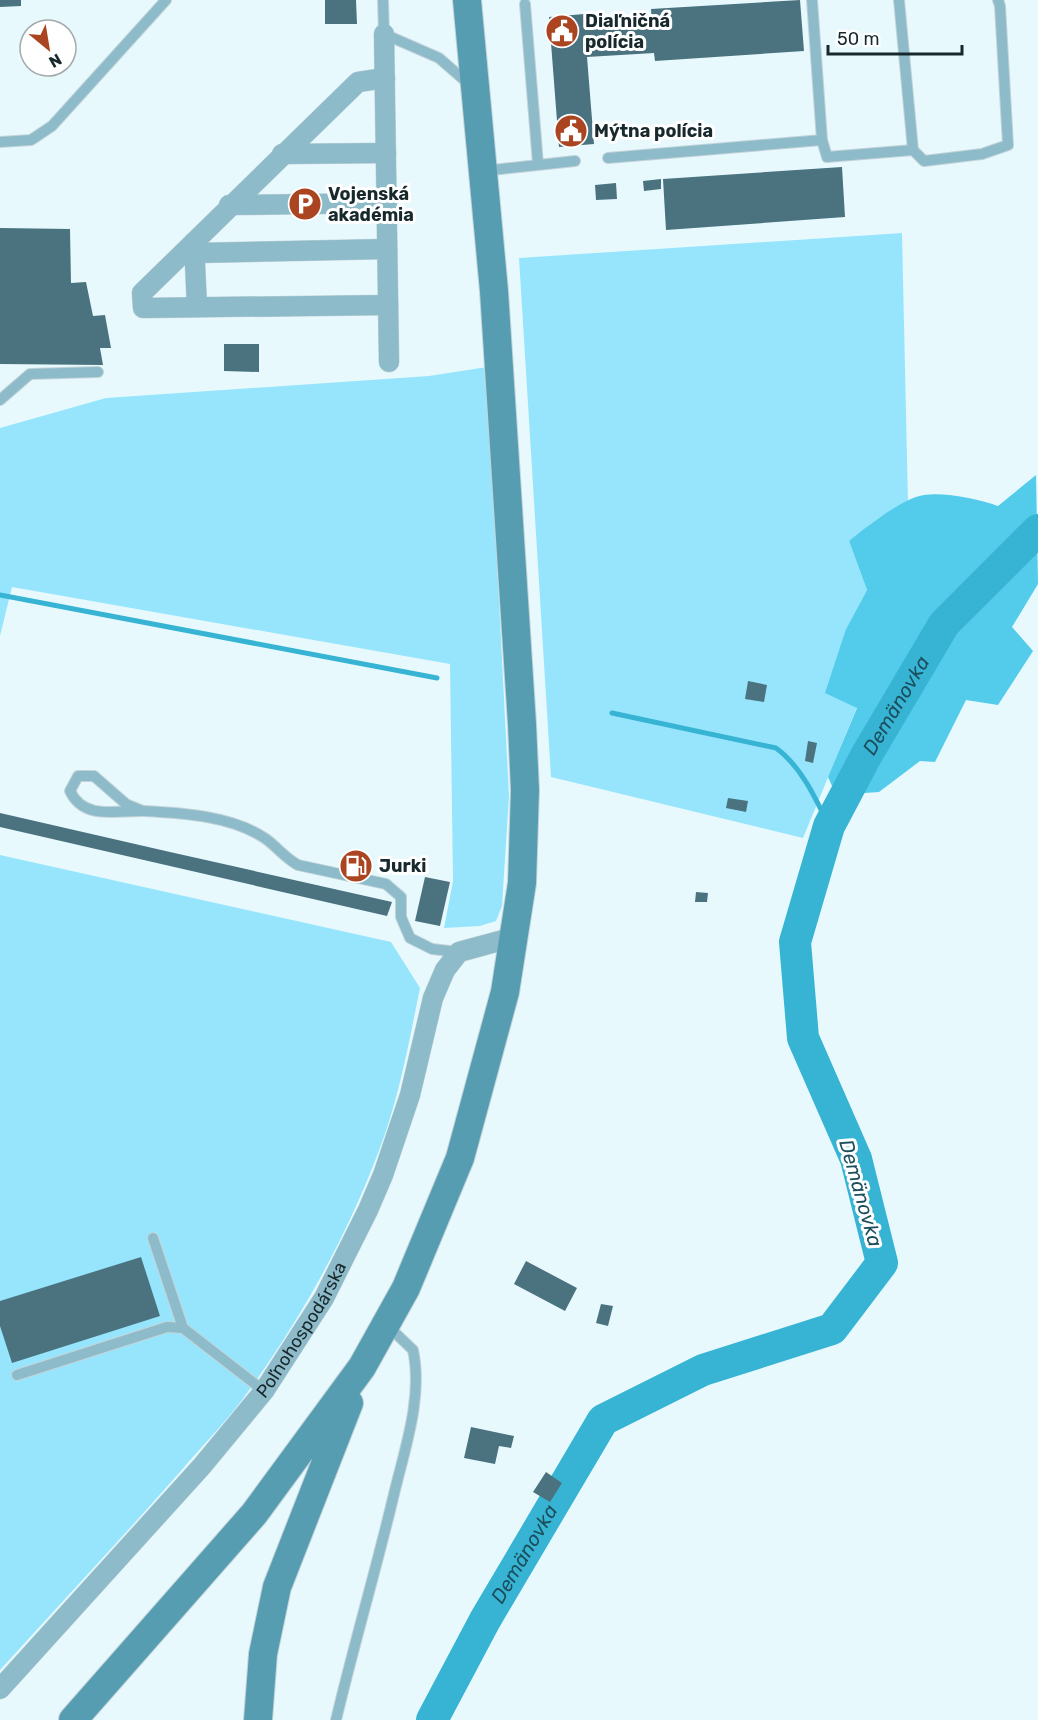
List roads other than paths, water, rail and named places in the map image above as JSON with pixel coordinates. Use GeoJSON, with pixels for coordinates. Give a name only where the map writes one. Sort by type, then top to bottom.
{"type":"FeatureCollection","features":[{"type":"Feature","properties":{"kind":"main road"},"geometry":{"type":"LineString","coordinates":[[73,1720],[254,1514],[362,1367],[387,1325],[419,1258],[460,1158],[493,1045],[522,883],[523,735],[494,291],[467,0]]}},
{"type":"Feature","properties":{"kind":"main road"},"geometry":{"type":"LineString","coordinates":[[258,1720],[262,1654],[277,1587],[362,1367]]}},
{"type":"Feature","properties":{"kind":"street"},"geometry":{"type":"LineString","coordinates":[[384,34],[389,362]]}},
{"type":"Feature","properties":{"kind":"street"},"geometry":{"type":"LineString","coordinates":[[385,78],[358,82],[229,205],[194,248],[142,293],[143,308],[388,305]]}},
{"type":"Feature","properties":{"kind":"street"},"geometry":{"type":"LineString","coordinates":[[282,154],[387,153]]}},
{"type":"Feature","properties":{"kind":"street"},"geometry":{"type":"LineString","coordinates":[[229,205],[387,203]]}},
{"type":"Feature","properties":{"kind":"street"},"geometry":{"type":"LineString","coordinates":[[194,248],[387,249]]}},
{"type":"Feature","properties":{"kind":"street"},"geometry":{"type":"LineString","coordinates":[[194,248],[197,307]]}},
{"type":"Feature","properties":{"kind":"street"},"geometry":{"type":"LineString","coordinates":[[459,952],[514,937]]}},
{"type":"Feature","properties":{"kind":"street","name":"Poľnohospodárska"},"geometry":{"type":"LineString","coordinates":[[0,1689],[202,1466],[264,1392],[324,1298],[368,1210],[410,1095],[436,989],[459,952]]}},
{"type":"Feature","properties":{"kind":"lane"},"geometry":{"type":"LineString","coordinates":[[0,142],[30,140],[52,126],[166,0]]}},
{"type":"Feature","properties":{"kind":"lane"},"geometry":{"type":"LineString","coordinates":[[383,0],[384,34],[439,58],[475,89]]}},
{"type":"Feature","properties":{"kind":"lane"},"geometry":{"type":"LineString","coordinates":[[812,0],[822,140],[827,157],[913,150]]}},
{"type":"Feature","properties":{"kind":"lane"},"geometry":{"type":"LineString","coordinates":[[901,1],[913,150],[924,161],[982,154],[1008,145],[998,0]]}},
{"type":"Feature","properties":{"kind":"lane"},"geometry":{"type":"LineString","coordinates":[[525,4],[538,164]]}},
{"type":"Feature","properties":{"kind":"lane"},"geometry":{"type":"LineString","coordinates":[[608,158],[822,140]]}},
{"type":"Feature","properties":{"kind":"lane"},"geometry":{"type":"LineString","coordinates":[[483,171],[576,161]]}},
{"type":"Feature","properties":{"kind":"lane"},"geometry":{"type":"LineString","coordinates":[[0,400],[30,374],[98,372]]}},
{"type":"Feature","properties":{"kind":"lane"},"geometry":{"type":"LineString","coordinates":[[143,811],[126,804],[94,776],[78,776],[72,782],[70,790],[73,798],[80,805],[92,811],[143,811],[226,822],[265,838],[287,860],[298,865],[386,884],[401,897],[403,927],[410,938],[432,949],[459,952]]}},
{"type":"Feature","properties":{"kind":"lane"},"geometry":{"type":"LineString","coordinates":[[153,1238],[183,1328],[264,1392]]}},
{"type":"Feature","properties":{"kind":"lane"},"geometry":{"type":"LineString","coordinates":[[336,1720],[382,1544],[408,1435],[416,1387],[412,1350],[387,1325]]}},
{"type":"Feature","properties":{"kind":"lane"},"geometry":{"type":"LineString","coordinates":[[17,1375],[168,1327],[183,1328]]}},
{"type":"Feature","properties":{"kind":"waterway","name":"Demänovka"},"geometry":{"type":"LineString","coordinates":[[432,1720],[485,1620],[603,1420],[703,1370],[832,1329],[882,1263],[856,1159],[803,1038],[795,942],[829,826],[866,756],[944,624],[1038,530]]}},
{"type":"Feature","properties":{"kind":"waterway"},"geometry":{"type":"LineString","coordinates":[[0,595],[437,678]]}},
{"type":"Feature","properties":{"kind":"waterway"},"geometry":{"type":"LineString","coordinates":[[612,713],[776,748],[800,773],[829,826]]}},
{"type":"Feature","properties":{"kind":"place","name":"Diaľničná polícia"},"geometry":{"type":"Point","coordinates":[562,31]}},
{"type":"Feature","properties":{"kind":"place","name":"Mýtna polícia"},"geometry":{"type":"Point","coordinates":[571,131]}},
{"type":"Feature","properties":{"kind":"place","name":"Vojenská akadémia"},"geometry":{"type":"Point","coordinates":[305,204]}},
{"type":"Feature","properties":{"kind":"place","name":"Jurki"},"geometry":{"type":"Point","coordinates":[356,866]}}]}
